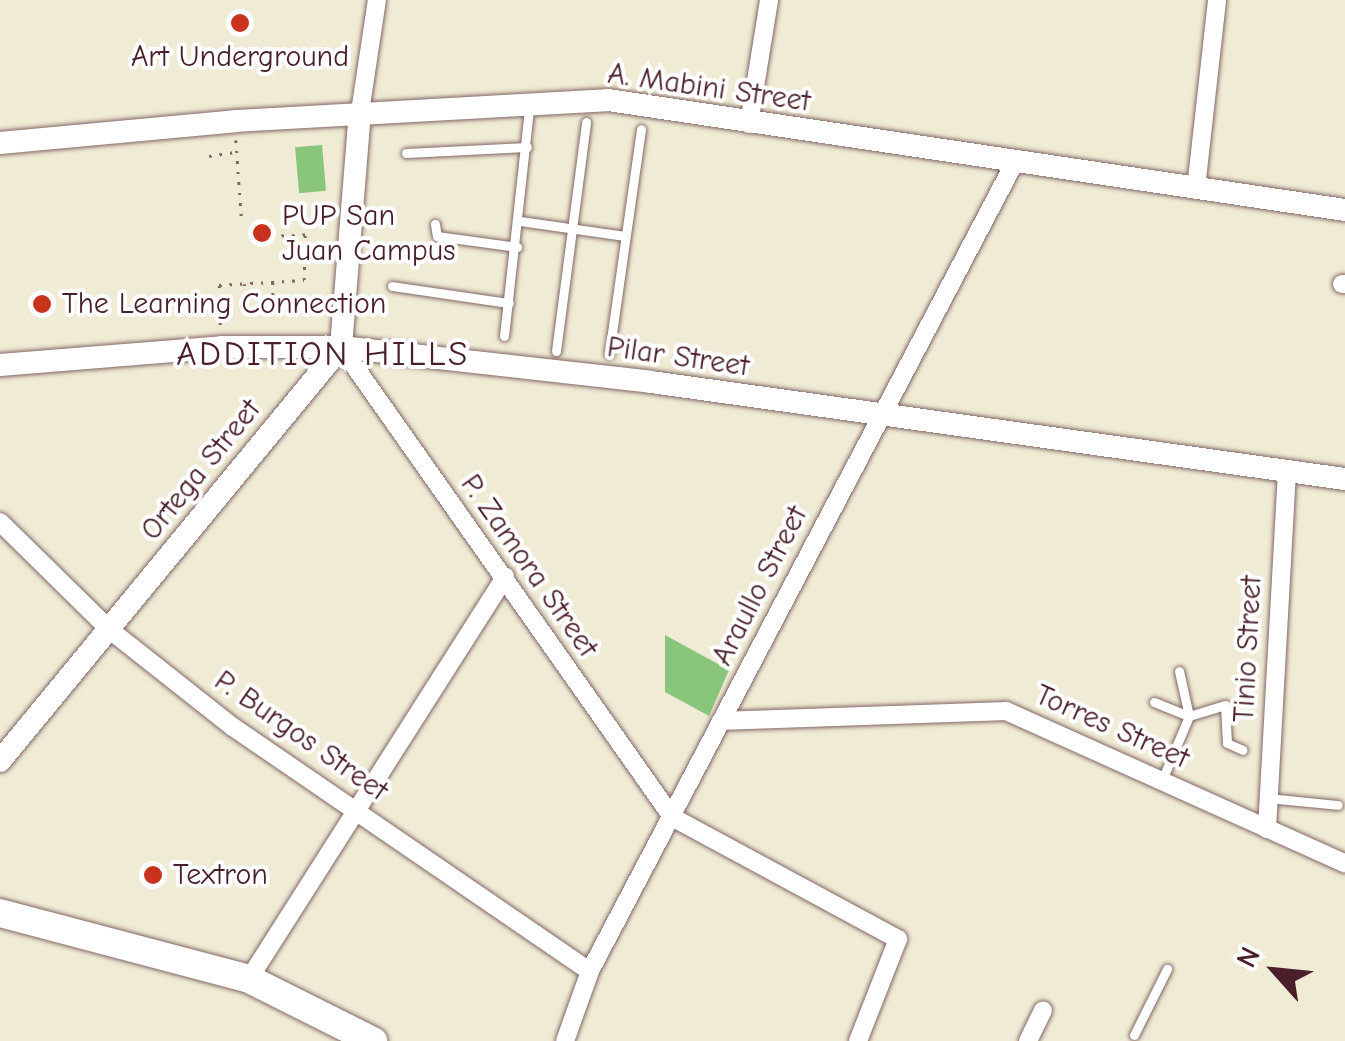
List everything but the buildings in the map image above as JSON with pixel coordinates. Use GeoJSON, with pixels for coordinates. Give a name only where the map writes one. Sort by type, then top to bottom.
{"type":"FeatureCollection","features":[{"type":"Feature","properties":{"kind":"main road"},"geometry":{"type":"LineString","coordinates":[[0,913],[249,979],[373,1041]]}},
{"type":"Feature","properties":{"kind":"street"},"geometry":{"type":"LineString","coordinates":[[341,347],[360,112],[377,0]]}},
{"type":"Feature","properties":{"kind":"street"},"geometry":{"type":"LineString","coordinates":[[749,124],[769,0]]}},
{"type":"Feature","properties":{"kind":"street"},"geometry":{"type":"LineString","coordinates":[[1196,188],[1217,0]]}},
{"type":"Feature","properties":{"kind":"street","name":"A. Mabini Street"},"geometry":{"type":"LineString","coordinates":[[0,143],[360,112],[528,107],[608,100],[1345,210]]}},
{"type":"Feature","properties":{"kind":"street","name":"Araullo Street"},"geometry":{"type":"LineString","coordinates":[[565,1041],[590,972],[879,416],[1016,162]]}},
{"type":"Feature","properties":{"kind":"street","name":"Pilar Street"},"geometry":{"type":"LineString","coordinates":[[0,365],[222,347],[341,347],[1345,479]]}},
{"type":"Feature","properties":{"kind":"street","name":"P. Zamora Street"},"geometry":{"type":"LineString","coordinates":[[341,347],[672,818]]}},
{"type":"Feature","properties":{"kind":"street","name":"Ortega Street"},"geometry":{"type":"LineString","coordinates":[[0,762],[341,347]]}},
{"type":"Feature","properties":{"kind":"street","name":"Tinio Street"},"geometry":{"type":"LineString","coordinates":[[1266,828],[1287,472]]}},
{"type":"Feature","properties":{"kind":"street","name":"P. Burgos Street"},"geometry":{"type":"LineString","coordinates":[[0,522],[110,630],[232,727],[356,808],[590,972]]}},
{"type":"Feature","properties":{"kind":"street"},"geometry":{"type":"LineString","coordinates":[[249,979],[504,577]]}},
{"type":"Feature","properties":{"kind":"street","name":"Torres Street"},"geometry":{"type":"LineString","coordinates":[[721,721],[1006,711],[1345,863]]}},
{"type":"Feature","properties":{"kind":"street"},"geometry":{"type":"LineString","coordinates":[[672,818],[898,940],[858,1041]]}},
{"type":"Feature","properties":{"kind":"street"},"geometry":{"type":"LineString","coordinates":[[1028,1041],[1042,1010]]}},
{"type":"Feature","properties":{"kind":"lane"},"geometry":{"type":"LineString","coordinates":[[504,336],[520,221],[528,107]]}},
{"type":"Feature","properties":{"kind":"lane"},"geometry":{"type":"LineString","coordinates":[[556,351],[586,122]]}},
{"type":"Feature","properties":{"kind":"lane"},"geometry":{"type":"LineString","coordinates":[[609,354],[641,130]]}},
{"type":"Feature","properties":{"kind":"lane"},"geometry":{"type":"LineString","coordinates":[[406,153],[527,146]]}},
{"type":"Feature","properties":{"kind":"lane"},"geometry":{"type":"LineString","coordinates":[[520,221],[625,236]]}},
{"type":"Feature","properties":{"kind":"lane"},"geometry":{"type":"LineString","coordinates":[[435,224],[437,236],[517,248]]}},
{"type":"Feature","properties":{"kind":"lane"},"geometry":{"type":"LineString","coordinates":[[392,286],[509,303]]}},
{"type":"Feature","properties":{"kind":"lane"},"geometry":{"type":"LineString","coordinates":[[1162,780],[1188,716],[1178,671]]}},
{"type":"Feature","properties":{"kind":"lane"},"geometry":{"type":"LineString","coordinates":[[1154,702],[1188,716],[1225,705],[1227,743],[1243,750]]}},
{"type":"Feature","properties":{"kind":"lane"},"geometry":{"type":"LineString","coordinates":[[1267,798],[1338,805]]}},
{"type":"Feature","properties":{"kind":"lane"},"geometry":{"type":"LineString","coordinates":[[1134,1035],[1167,969]]}},
{"type":"Feature","properties":{"kind":"path"},"geometry":{"type":"LineString","coordinates":[[236,121],[242,223]]}},
{"type":"Feature","properties":{"kind":"path"},"geometry":{"type":"LineString","coordinates":[[209,156],[236,152]]}},
{"type":"Feature","properties":{"kind":"path"},"geometry":{"type":"LineString","coordinates":[[244,282],[246,307],[220,309],[219,286],[244,282],[304,280],[305,235],[259,237]]}},
{"type":"Feature","properties":{"kind":"path"},"geometry":{"type":"LineString","coordinates":[[304,245],[347,245]]}},
{"type":"Feature","properties":{"kind":"path"},"geometry":{"type":"LineString","coordinates":[[273,282],[274,296]]}},
{"type":"Feature","properties":{"kind":"green space"},"geometry":{"type":"Polygon","coordinates":[[[322,145],[326,191],[299,193],[295,147],[322,145]]]}},
{"type":"Feature","properties":{"kind":"green space"},"geometry":{"type":"Polygon","coordinates":[[[665,635],[729,670],[709,716],[665,692],[665,635]]]}},
{"type":"Feature","properties":{"kind":"place","name":"Art Underground"},"geometry":{"type":"Point","coordinates":[240,23]}},
{"type":"Feature","properties":{"kind":"place","name":"PUP San Juan Campus"},"geometry":{"type":"Point","coordinates":[262,233]}},
{"type":"Feature","properties":{"kind":"place","name":"The Learning Connection"},"geometry":{"type":"Point","coordinates":[42,304]}},
{"type":"Feature","properties":{"kind":"place","name":"Textron"},"geometry":{"type":"Point","coordinates":[153,875]}},
{"type":"Feature","properties":{"kind":"district","name":"ADDITION HILLS"},"geometry":{"type":"Point","coordinates":[323,354]}}]}
